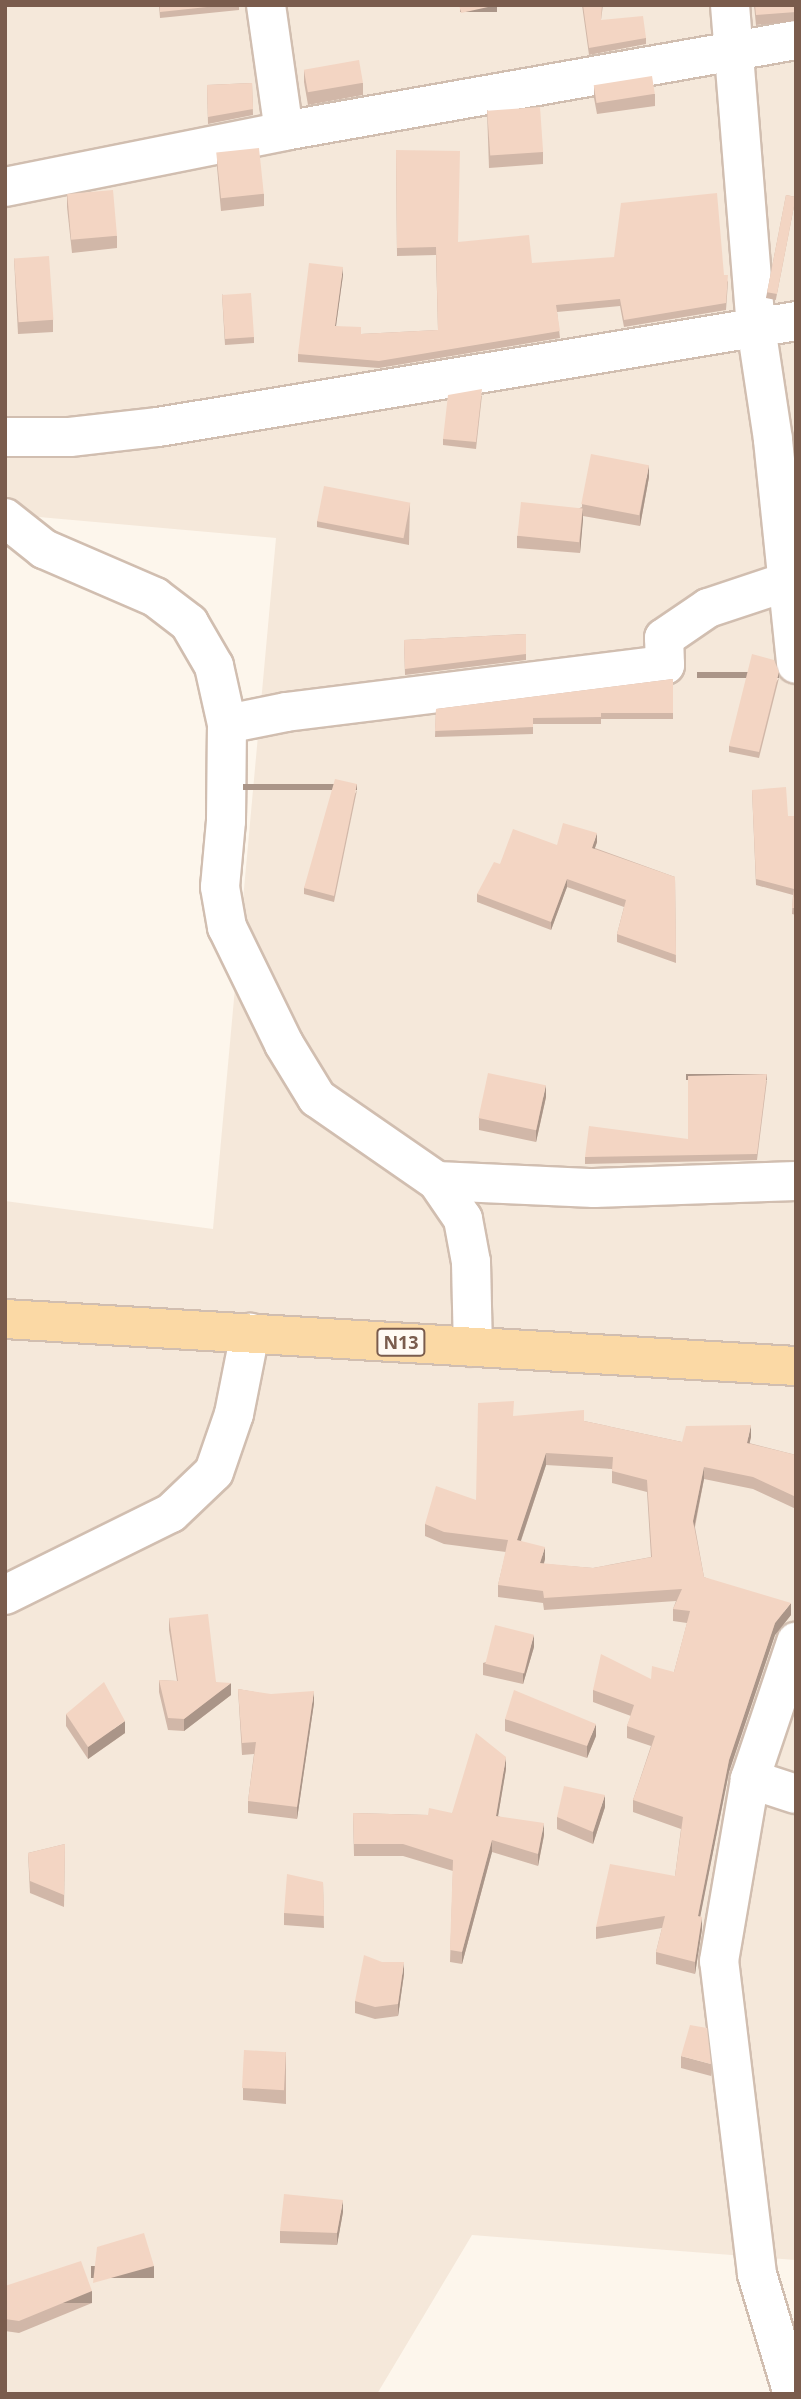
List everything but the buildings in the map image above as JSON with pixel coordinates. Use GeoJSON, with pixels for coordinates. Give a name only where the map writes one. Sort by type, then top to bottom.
{"type":"FeatureCollection","features":[{"type":"Feature","properties":{"kind":"main road","name":"N13"},"geometry":{"type":"LineString","coordinates":[[5,1319],[796,1366]]}},
{"type":"Feature","properties":{"kind":"street"},"geometry":{"type":"LineString","coordinates":[[266,5],[284,131]]}},
{"type":"Feature","properties":{"kind":"street"},"geometry":{"type":"LineString","coordinates":[[730,5],[756,327],[773,440],[796,664]]}},
{"type":"Feature","properties":{"kind":"street"},"geometry":{"type":"LineString","coordinates":[[5,187],[284,131],[796,40]]}},
{"type":"Feature","properties":{"kind":"street"},"geometry":{"type":"LineString","coordinates":[[5,437],[70,437],[158,427],[796,321]]}},
{"type":"Feature","properties":{"kind":"street"},"geometry":{"type":"LineString","coordinates":[[5,518],[44,549],[155,597],[189,624],[214,666],[226,724],[226,821],[219,887],[227,927],[284,1044],[317,1098],[438,1181],[463,1219],[471,1262],[473,1347]]}},
{"type":"Feature","properties":{"kind":"street"},"geometry":{"type":"LineString","coordinates":[[226,724],[286,712],[665,666],[664,638],[708,608],[791,605]]}},
{"type":"Feature","properties":{"kind":"street"},"geometry":{"type":"LineString","coordinates":[[438,1181],[594,1188],[796,1181]]}},
{"type":"Feature","properties":{"kind":"street"},"geometry":{"type":"LineString","coordinates":[[5,1595],[171,1513],[215,1472],[234,1413],[250,1333]]}},
{"type":"Feature","properties":{"kind":"street"},"geometry":{"type":"LineString","coordinates":[[793,2394],[757,2274],[719,1961],[750,1779],[796,1642]]}},
{"type":"Feature","properties":{"kind":"street"},"geometry":{"type":"LineString","coordinates":[[750,1779],[796,1794]]}},
{"type":"Feature","properties":{"kind":"shaded area"},"geometry":{"type":"Polygon","coordinates":[[[5,5],[796,5],[796,2260],[472,2235],[377,2394],[5,2394],[5,1201],[213,1229],[276,538],[5,514],[5,5]]]}}]}
